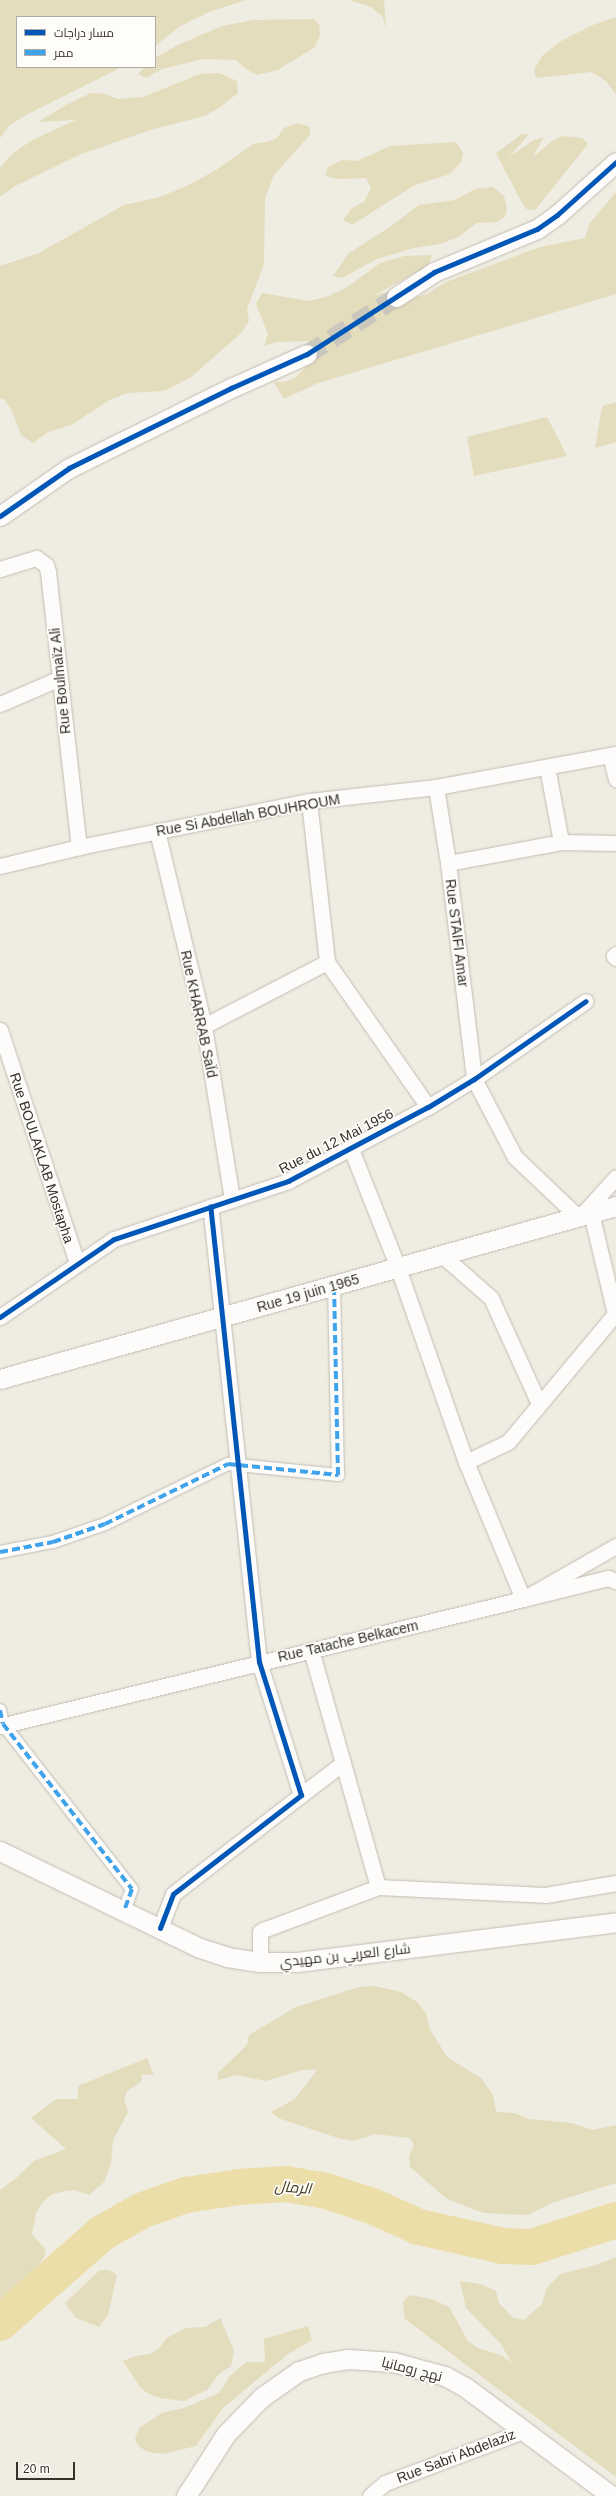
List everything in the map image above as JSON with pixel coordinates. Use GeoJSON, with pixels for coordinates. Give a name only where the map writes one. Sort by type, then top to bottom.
{"type":"FeatureCollection","features":[{"type":"Feature","properties":{"kind":"street"},"geometry":{"type":"LineString","coordinates":[[396,297],[434,272],[537,229],[557,215],[616,162]]}},
{"type":"Feature","properties":{"kind":"street"},"geometry":{"type":"LineString","coordinates":[[0,516],[69,468],[231,388],[307,354]]}},
{"type":"Feature","properties":{"kind":"street","name":"Rue Boulmaïz Ali"},"geometry":{"type":"LineString","coordinates":[[0,569],[36,558],[46,565],[79,847]]}},
{"type":"Feature","properties":{"kind":"street"},"geometry":{"type":"LineString","coordinates":[[0,704],[60,678]]}},
{"type":"Feature","properties":{"kind":"street"},"geometry":{"type":"LineString","coordinates":[[613,754],[616,779]]}},
{"type":"Feature","properties":{"kind":"street","name":"Rue Si Abdellah BOUHROUM"},"geometry":{"type":"LineString","coordinates":[[0,866],[79,847],[309,801],[436,787],[613,754]]}},
{"type":"Feature","properties":{"kind":"street"},"geometry":{"type":"LineString","coordinates":[[547,767],[561,842]]}},
{"type":"Feature","properties":{"kind":"street","name":"Rue STAIFI Amar"},"geometry":{"type":"LineString","coordinates":[[436,787],[448,864],[474,1079]]}},
{"type":"Feature","properties":{"kind":"street"},"geometry":{"type":"LineString","coordinates":[[309,801],[327,962],[428,1107]]}},
{"type":"Feature","properties":{"kind":"street","name":"Rue KHARRAB SaÏd"},"geometry":{"type":"LineString","coordinates":[[157,831],[204,1026],[232,1199]]}},
{"type":"Feature","properties":{"kind":"street"},"geometry":{"type":"LineString","coordinates":[[448,864],[561,842],[616,843]]}},
{"type":"Feature","properties":{"kind":"street"},"geometry":{"type":"LineString","coordinates":[[616,954],[614,956],[616,958]]}},
{"type":"Feature","properties":{"kind":"street"},"geometry":{"type":"LineString","coordinates":[[204,1026],[327,962]]}},
{"type":"Feature","properties":{"kind":"street","name":"Rue du 12 Mai 1956"},"geometry":{"type":"LineString","coordinates":[[0,1317],[114,1239],[288,1181],[351,1149],[428,1107],[474,1079],[586,1001]]}},
{"type":"Feature","properties":{"kind":"street","name":"Rue BOULAKLAB Mostapha"},"geometry":{"type":"LineString","coordinates":[[0,1030],[77,1263]]}},
{"type":"Feature","properties":{"kind":"street"},"geometry":{"type":"LineString","coordinates":[[466,1462],[508,1442],[615,1315],[585,1215],[515,1157],[474,1079]]}},
{"type":"Feature","properties":{"kind":"street"},"geometry":{"type":"LineString","coordinates":[[351,1149],[398,1268],[466,1462],[523,1599],[608,1578],[616,1581]]}},
{"type":"Feature","properties":{"kind":"street"},"geometry":{"type":"LineString","coordinates":[[585,1215],[616,1177]]}},
{"type":"Feature","properties":{"kind":"street","name":"Rue 19 juin 1965"},"geometry":{"type":"LineString","coordinates":[[0,1379],[616,1206]]}},
{"type":"Feature","properties":{"kind":"street"},"geometry":{"type":"LineString","coordinates":[[210,1207],[259,1662],[300,1795]]}},
{"type":"Feature","properties":{"kind":"street"},"geometry":{"type":"LineString","coordinates":[[442,1255],[491,1298],[539,1404]]}},
{"type":"Feature","properties":{"kind":"street"},"geometry":{"type":"LineString","coordinates":[[0,1552],[53,1542],[105,1524],[228,1464],[338,1475],[334,1285]]}},
{"type":"Feature","properties":{"kind":"street","name":"Rue Tatache Belkacem"},"geometry":{"type":"LineString","coordinates":[[1,1720],[311,1650],[523,1599],[616,1546]]}},
{"type":"Feature","properties":{"kind":"street"},"geometry":{"type":"LineString","coordinates":[[311,1650],[378,1887]]}},
{"type":"Feature","properties":{"kind":"street"},"geometry":{"type":"LineString","coordinates":[[1,1720],[132,1889],[124,1911]]}},
{"type":"Feature","properties":{"kind":"street"},"geometry":{"type":"LineString","coordinates":[[160,1928],[173,1894],[343,1763]]}},
{"type":"Feature","properties":{"kind":"street","name":"شارع العربي بن مهيدي"},"geometry":{"type":"LineString","coordinates":[[0,1851],[207,1950],[227,1957],[260,1962],[297,1962],[616,1922]]}},
{"type":"Feature","properties":{"kind":"street"},"geometry":{"type":"LineString","coordinates":[[260,1962],[260,1932],[263,1930],[378,1887],[545,1895],[616,1883]]}},
{"type":"Feature","properties":{"kind":"street","name":"نهج رومانيا"},"geometry":{"type":"LineString","coordinates":[[186,2496],[226,2434],[243,2414],[280,2383],[299,2371],[323,2363],[348,2359],[394,2362],[445,2376],[465,2387],[612,2496]]}},
{"type":"Feature","properties":{"kind":"street","name":"Rue Sabri Abdelaziz"},"geometry":{"type":"LineString","coordinates":[[370,2496],[384,2483],[523,2430]]}},
{"type":"Feature","properties":{"kind":"shaded area"},"geometry":{"type":"Polygon","coordinates":[[[0,0],[246,0],[209,12],[180,26],[156,45],[156,16],[16,16],[16,68],[120,68],[24,116],[9,126],[0,138],[0,0]]]}},
{"type":"Feature","properties":{"kind":"shaded area"},"geometry":{"type":"Polygon","coordinates":[[[349,0],[384,0],[386,30],[383,17],[371,7],[349,0]]]}},
{"type":"Feature","properties":{"kind":"shaded area"},"geometry":{"type":"Polygon","coordinates":[[[616,17],[616,95],[606,81],[592,72],[536,78],[534,70],[542,56],[561,41],[593,25],[616,17]]]}},
{"type":"Feature","properties":{"kind":"shaded area"},"geometry":{"type":"Polygon","coordinates":[[[314,19],[319,24],[320,35],[315,47],[278,70],[257,75],[246,69],[236,60],[204,59],[162,69],[146,78],[138,74],[144,68],[156,68],[156,57],[178,45],[222,26],[253,20],[314,19]]]}},
{"type":"Feature","properties":{"kind":"shaded area"},"geometry":{"type":"Polygon","coordinates":[[[219,73],[237,81],[238,93],[219,108],[204,116],[150,130],[79,155],[15,186],[0,197],[0,168],[11,155],[32,140],[76,120],[38,122],[66,105],[91,93],[105,94],[118,99],[143,97],[200,74],[219,73]]]}},
{"type":"Feature","properties":{"kind":"shaded area"},"geometry":{"type":"Polygon","coordinates":[[[298,123],[310,127],[310,135],[274,175],[265,198],[264,264],[247,309],[249,321],[240,334],[191,377],[164,391],[127,393],[108,401],[71,425],[48,432],[33,443],[21,435],[12,411],[5,400],[0,398],[0,266],[39,253],[124,205],[160,197],[189,185],[216,170],[253,144],[267,142],[277,138],[284,128],[298,123]]]}},
{"type":"Feature","properties":{"kind":"shaded area"},"geometry":{"type":"Polygon","coordinates":[[[522,134],[529,134],[509,157],[534,140],[544,137],[532,158],[552,141],[563,136],[582,138],[588,144],[535,210],[526,209],[496,153],[522,134]]]}},
{"type":"Feature","properties":{"kind":"shaded area"},"geometry":{"type":"Polygon","coordinates":[[[456,142],[463,153],[461,162],[450,174],[415,185],[352,225],[343,220],[352,208],[364,202],[371,188],[366,178],[336,179],[325,175],[329,166],[343,160],[357,161],[390,146],[456,142]]]}},
{"type":"Feature","properties":{"kind":"shaded area"},"geometry":{"type":"Polygon","coordinates":[[[493,187],[504,196],[507,209],[505,217],[497,222],[477,223],[458,237],[440,244],[414,248],[377,259],[342,278],[333,276],[349,253],[387,229],[419,205],[455,200],[475,189],[493,187]]]}},
{"type":"Feature","properties":{"kind":"shaded area"},"geometry":{"type":"Polygon","coordinates":[[[616,192],[616,294],[318,383],[284,399],[274,382],[284,382],[295,378],[304,369],[307,362],[309,341],[277,342],[264,346],[268,334],[256,304],[262,293],[308,301],[326,297],[346,288],[380,263],[404,256],[432,255],[428,266],[371,297],[382,293],[413,298],[427,294],[446,282],[540,247],[585,238],[589,224],[616,192]]]}},
{"type":"Feature","properties":{"kind":"shaded area"},"geometry":{"type":"Polygon","coordinates":[[[616,402],[616,442],[595,448],[602,406],[616,402]]]}},
{"type":"Feature","properties":{"kind":"shaded area"},"geometry":{"type":"Polygon","coordinates":[[[547,417],[567,456],[474,476],[467,437],[547,417]]]}},
{"type":"Feature","properties":{"kind":"shaded area"},"geometry":{"type":"Polygon","coordinates":[[[375,1986],[401,1992],[417,2002],[426,2013],[430,2029],[447,2057],[481,2078],[493,2095],[496,2112],[514,2113],[529,2119],[572,2123],[592,2130],[616,2125],[616,2183],[554,2202],[527,2215],[483,2213],[447,2199],[410,2167],[409,2156],[414,2145],[410,2138],[374,2134],[354,2141],[341,2139],[278,2118],[271,2112],[295,2099],[317,2070],[302,2070],[266,2081],[236,2075],[218,2080],[218,2073],[247,2045],[249,2035],[296,2007],[359,1987],[375,1986]]]}},
{"type":"Feature","properties":{"kind":"shaded area"},"geometry":{"type":"Polygon","coordinates":[[[147,2058],[154,2075],[142,2074],[141,2082],[127,2091],[124,2099],[128,2112],[113,2140],[111,2164],[104,2182],[89,2195],[74,2190],[65,2191],[53,2194],[44,2201],[36,2213],[32,2234],[46,2250],[44,2257],[33,2274],[0,2298],[0,2190],[15,2179],[34,2161],[66,2149],[31,2118],[56,2099],[78,2099],[78,2086],[147,2058]]]}},
{"type":"Feature","properties":{"kind":"shaded area"},"geometry":{"type":"Polygon","coordinates":[[[616,2257],[616,2477],[405,2319],[403,2303],[406,2298],[412,2295],[434,2300],[449,2307],[468,2341],[478,2348],[503,2356],[512,2364],[501,2344],[466,2308],[460,2281],[480,2284],[496,2291],[499,2303],[513,2318],[524,2320],[542,2304],[547,2288],[560,2274],[596,2265],[616,2257]]]}},
{"type":"Feature","properties":{"kind":"shaded area"},"geometry":{"type":"Polygon","coordinates":[[[100,2270],[109,2270],[117,2275],[108,2315],[99,2327],[76,2318],[65,2303],[100,2270]]]}},
{"type":"Feature","properties":{"kind":"shaded area"},"geometry":{"type":"Polygon","coordinates":[[[220,2318],[234,2351],[231,2366],[219,2374],[207,2390],[184,2401],[160,2398],[147,2393],[140,2387],[123,2361],[136,2356],[150,2354],[158,2349],[167,2338],[186,2328],[205,2327],[220,2318]]]}},
{"type":"Feature","properties":{"kind":"shaded area"},"geometry":{"type":"Polygon","coordinates":[[[308,2326],[312,2340],[288,2354],[223,2408],[196,2446],[163,2454],[148,2452],[138,2446],[135,2438],[140,2427],[162,2413],[184,2408],[219,2393],[230,2376],[246,2362],[265,2362],[264,2339],[308,2326]]]}},
{"type":"Feature","properties":{"kind":"waterway","name":"الرمال"},"geometry":{"type":"LineString","coordinates":[[0,2323],[102,2233],[143,2210],[186,2195],[239,2187],[286,2184],[326,2191],[372,2206],[419,2227],[503,2246],[532,2247],[616,2220]]}},
{"type":"Feature","properties":{"kind":"tunnel"},"geometry":{"type":"LineString","coordinates":[[307,354],[396,297]]}},
{"type":"Feature","properties":{"kind":"marked path"},"geometry":{"type":"LineString","coordinates":[[0,1552],[53,1542],[105,1524],[228,1464],[338,1475],[334,1285]]}},
{"type":"Feature","properties":{"kind":"marked path"},"geometry":{"type":"LineString","coordinates":[[0,1710],[3,1724],[132,1889],[124,1911]]}},
{"type":"Feature","properties":{"kind":"cycle path"},"geometry":{"type":"LineString","coordinates":[[0,516],[69,468],[231,388],[307,354],[434,272],[537,229],[557,215],[616,162]]}},
{"type":"Feature","properties":{"kind":"cycle path"},"geometry":{"type":"LineString","coordinates":[[0,1317],[114,1239],[288,1181],[428,1107],[474,1079],[586,1001]]}},
{"type":"Feature","properties":{"kind":"cycle path"},"geometry":{"type":"LineString","coordinates":[[160,1928],[173,1894],[301,1795],[259,1662],[210,1207]]}}]}
